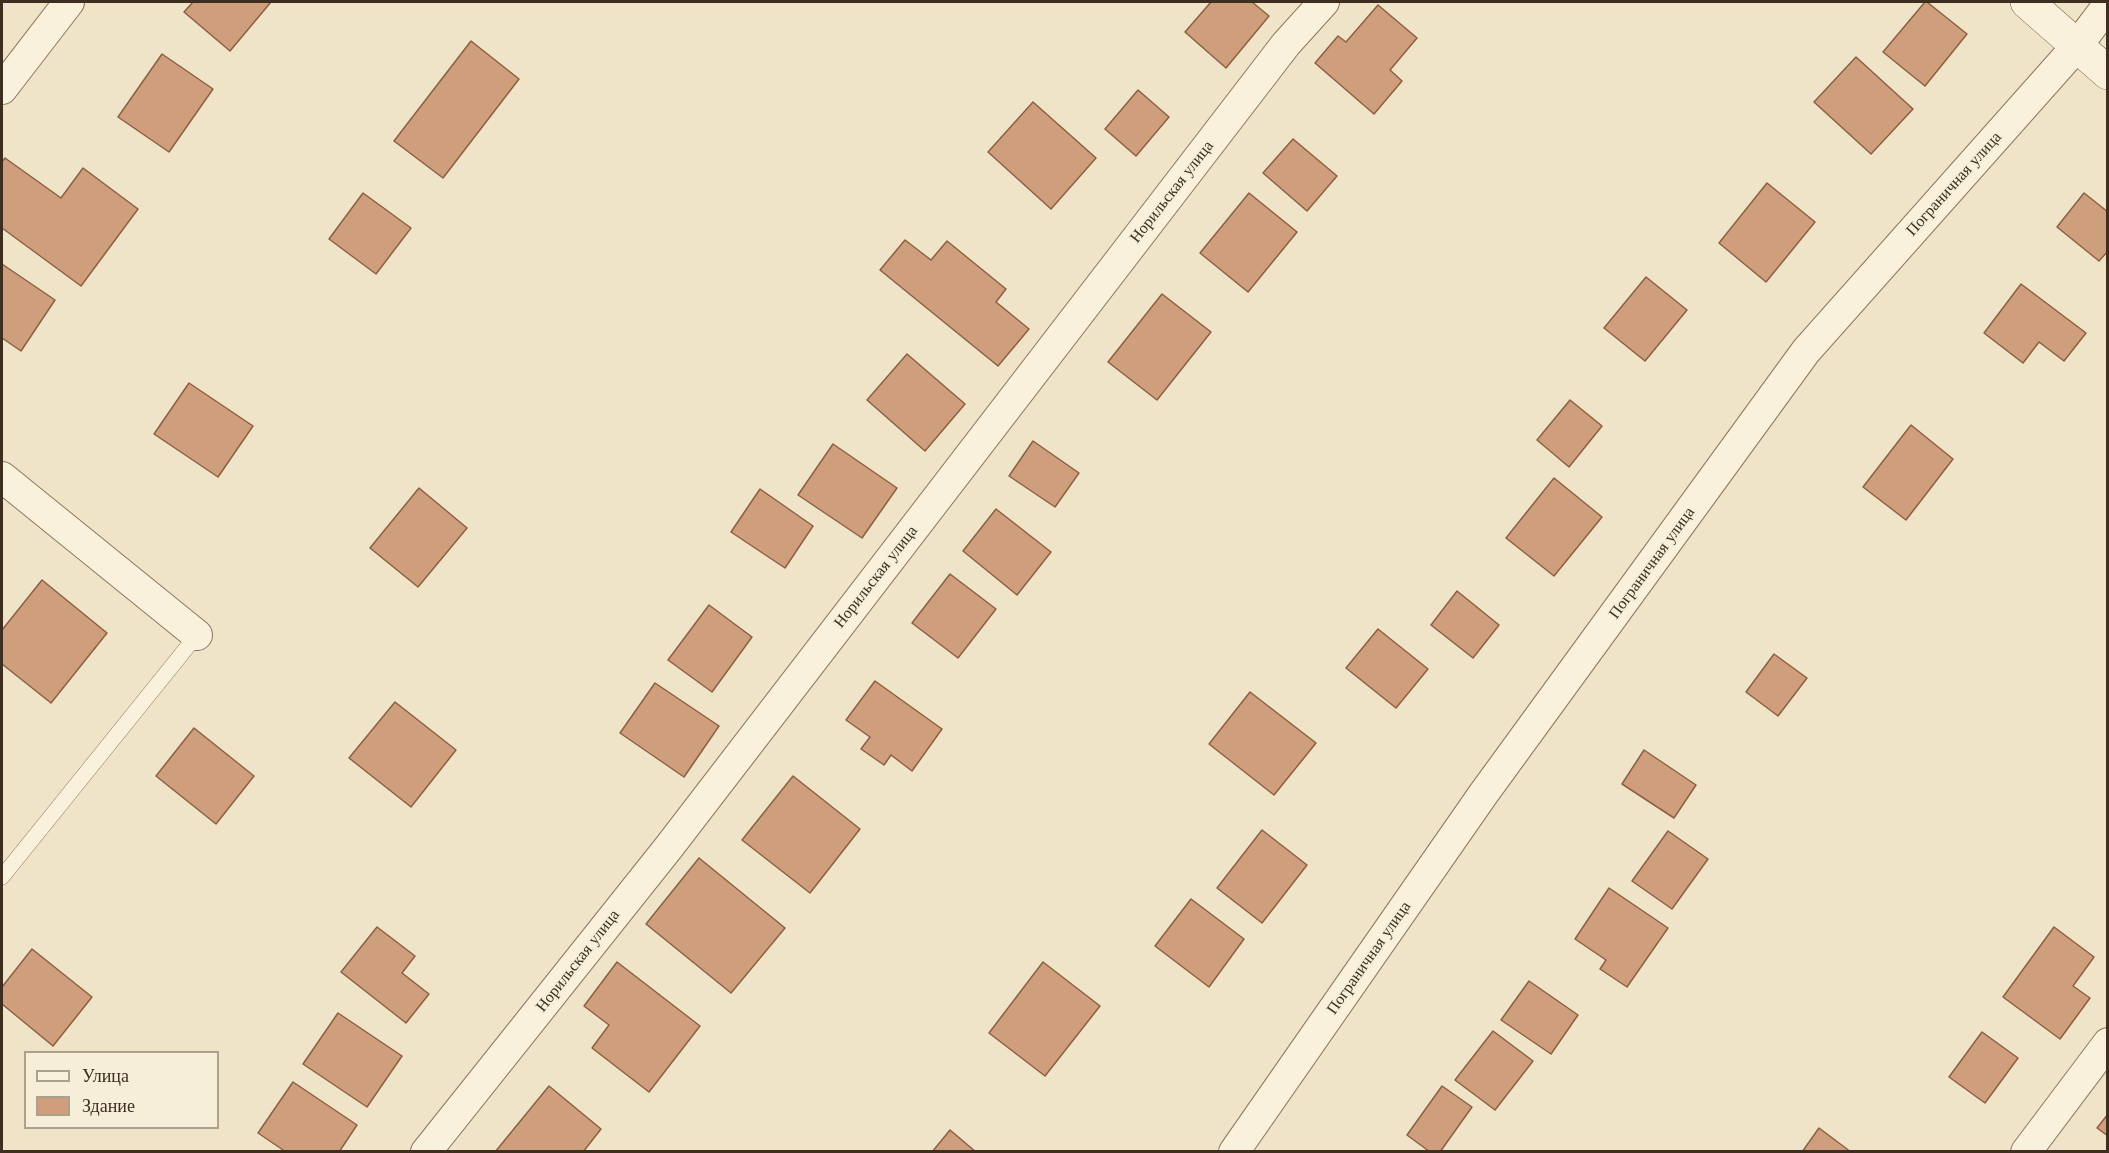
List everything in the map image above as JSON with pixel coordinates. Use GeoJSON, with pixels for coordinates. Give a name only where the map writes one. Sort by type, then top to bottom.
{"type":"FeatureCollection","features":[{"type":"Feature","properties":{"kind":"main road"},"geometry":{"type":"LineString","coordinates":[[2027,2],[2108,73]]}},
{"type":"Feature","properties":{"kind":"street"},"geometry":{"type":"LineString","coordinates":[[2,89],[69,2]]}},
{"type":"Feature","properties":{"kind":"street","name":"Норильская улица"},"geometry":{"type":"LineString","coordinates":[[426,1152],[669,847],[1286,44],[1324,2]]}},
{"type":"Feature","properties":{"kind":"street","name":"Пограничная улица"},"geometry":{"type":"LineString","coordinates":[[1234,1152],[1484,793],[1806,351],[2077,46],[2108,5]]}},
{"type":"Feature","properties":{"kind":"street"},"geometry":{"type":"LineString","coordinates":[[2,477],[197,635]]}},
{"type":"Feature","properties":{"kind":"street"},"geometry":{"type":"LineString","coordinates":[[2026,1152],[2108,1043]]}},
{"type":"Feature","properties":{"kind":"lane"},"geometry":{"type":"LineString","coordinates":[[2,877],[197,635]]}},
{"type":"Feature","properties":{"kind":"building"},"geometry":{"type":"Polygon","coordinates":[[[193,2],[271,2],[230,51],[184,12],[193,2]]]}},
{"type":"Feature","properties":{"kind":"building"},"geometry":{"type":"Polygon","coordinates":[[[1211,2],[1252,2],[1269,16],[1226,68],[1185,32],[1211,2]]]}},
{"type":"Feature","properties":{"kind":"building"},"geometry":{"type":"Polygon","coordinates":[[[1925,2],[1967,34],[1925,86],[1883,52],[1925,2]]]}},
{"type":"Feature","properties":{"kind":"building"},"geometry":{"type":"Polygon","coordinates":[[[1378,5],[1417,38],[1390,70],[1402,81],[1374,114],[1315,63],[1338,36],[1346,42],[1378,5]]]}},
{"type":"Feature","properties":{"kind":"building"},"geometry":{"type":"Polygon","coordinates":[[[471,41],[519,79],[443,178],[394,141],[471,41]]]}},
{"type":"Feature","properties":{"kind":"building"},"geometry":{"type":"Polygon","coordinates":[[[162,54],[213,89],[169,152],[118,117],[162,54]]]}},
{"type":"Feature","properties":{"kind":"building"},"geometry":{"type":"Polygon","coordinates":[[[1856,57],[1913,109],[1871,154],[1814,102],[1856,57]]]}},
{"type":"Feature","properties":{"kind":"building"},"geometry":{"type":"Polygon","coordinates":[[[1138,90],[1169,117],[1136,156],[1105,129],[1138,90]]]}},
{"type":"Feature","properties":{"kind":"building"},"geometry":{"type":"Polygon","coordinates":[[[1033,102],[1096,158],[1051,209],[988,152],[1033,102]]]}},
{"type":"Feature","properties":{"kind":"building"},"geometry":{"type":"Polygon","coordinates":[[[1293,139],[1337,176],[1307,211],[1263,173],[1293,139]]]}},
{"type":"Feature","properties":{"kind":"building"},"geometry":{"type":"Polygon","coordinates":[[[5,158],[61,198],[83,168],[138,209],[81,286],[2,228],[2,162],[5,158]]]}},
{"type":"Feature","properties":{"kind":"building"},"geometry":{"type":"Polygon","coordinates":[[[1767,183],[1815,222],[1766,282],[1719,243],[1767,183]]]}},
{"type":"Feature","properties":{"kind":"building"},"geometry":{"type":"Polygon","coordinates":[[[363,193],[411,228],[376,274],[329,239],[363,193]]]}},
{"type":"Feature","properties":{"kind":"building"},"geometry":{"type":"Polygon","coordinates":[[[1249,193],[1297,232],[1248,292],[1200,253],[1249,193]]]}},
{"type":"Feature","properties":{"kind":"building"},"geometry":{"type":"Polygon","coordinates":[[[2084,193],[2108,212],[2108,251],[2099,261],[2057,227],[2084,193]]]}},
{"type":"Feature","properties":{"kind":"building"},"geometry":{"type":"Polygon","coordinates":[[[905,240],[931,260],[947,241],[1006,289],[996,302],[1029,329],[998,366],[880,270],[905,240]]]}},
{"type":"Feature","properties":{"kind":"building"},"geometry":{"type":"Polygon","coordinates":[[[2,264],[55,300],[21,351],[2,338],[2,264]]]}},
{"type":"Feature","properties":{"kind":"building"},"geometry":{"type":"Polygon","coordinates":[[[1646,277],[1687,310],[1645,361],[1604,328],[1646,277]]]}},
{"type":"Feature","properties":{"kind":"building"},"geometry":{"type":"Polygon","coordinates":[[[2021,284],[2086,333],[2064,361],[2039,342],[2023,363],[1984,333],[2021,284]]]}},
{"type":"Feature","properties":{"kind":"building"},"geometry":{"type":"Polygon","coordinates":[[[1162,294],[1211,332],[1157,400],[1108,362],[1162,294]]]}},
{"type":"Feature","properties":{"kind":"building"},"geometry":{"type":"Polygon","coordinates":[[[907,354],[965,404],[925,451],[867,400],[907,354]]]}},
{"type":"Feature","properties":{"kind":"building"},"geometry":{"type":"Polygon","coordinates":[[[189,383],[253,426],[218,477],[154,434],[189,383]]]}},
{"type":"Feature","properties":{"kind":"building"},"geometry":{"type":"Polygon","coordinates":[[[1570,400],[1602,426],[1569,467],[1537,440],[1570,400]]]}},
{"type":"Feature","properties":{"kind":"building"},"geometry":{"type":"Polygon","coordinates":[[[1911,425],[1953,459],[1906,520],[1863,487],[1911,425]]]}},
{"type":"Feature","properties":{"kind":"building"},"geometry":{"type":"Polygon","coordinates":[[[1033,441],[1079,473],[1055,507],[1009,476],[1033,441]]]}},
{"type":"Feature","properties":{"kind":"building"},"geometry":{"type":"Polygon","coordinates":[[[833,444],[897,488],[862,538],[798,495],[833,444]]]}},
{"type":"Feature","properties":{"kind":"building"},"geometry":{"type":"Polygon","coordinates":[[[1554,478],[1602,517],[1554,576],[1506,538],[1554,478]]]}},
{"type":"Feature","properties":{"kind":"building"},"geometry":{"type":"Polygon","coordinates":[[[419,488],[467,528],[418,587],[370,548],[419,488]]]}},
{"type":"Feature","properties":{"kind":"building"},"geometry":{"type":"Polygon","coordinates":[[[760,489],[813,526],[785,568],[731,532],[760,489]]]}},
{"type":"Feature","properties":{"kind":"building"},"geometry":{"type":"Polygon","coordinates":[[[996,509],[1051,552],[1017,595],[963,551],[996,509]]]}},
{"type":"Feature","properties":{"kind":"building"},"geometry":{"type":"Polygon","coordinates":[[[950,574],[996,609],[958,658],[912,623],[950,574]]]}},
{"type":"Feature","properties":{"kind":"building"},"geometry":{"type":"Polygon","coordinates":[[[42,580],[107,633],[51,703],[2,664],[2,630],[42,580]]]}},
{"type":"Feature","properties":{"kind":"building"},"geometry":{"type":"Polygon","coordinates":[[[1457,591],[1499,625],[1473,658],[1431,625],[1457,591]]]}},
{"type":"Feature","properties":{"kind":"building"},"geometry":{"type":"Polygon","coordinates":[[[709,605],[752,637],[712,692],[668,660],[709,605]]]}},
{"type":"Feature","properties":{"kind":"building"},"geometry":{"type":"Polygon","coordinates":[[[1378,629],[1428,669],[1396,708],[1346,668],[1378,629]]]}},
{"type":"Feature","properties":{"kind":"building"},"geometry":{"type":"Polygon","coordinates":[[[1774,654],[1807,678],[1778,716],[1746,692],[1774,654]]]}},
{"type":"Feature","properties":{"kind":"building"},"geometry":{"type":"Polygon","coordinates":[[[875,681],[942,729],[912,771],[891,755],[884,765],[861,749],[870,737],[846,720],[875,681]]]}},
{"type":"Feature","properties":{"kind":"building"},"geometry":{"type":"Polygon","coordinates":[[[655,683],[719,726],[684,777],[620,733],[655,683]]]}},
{"type":"Feature","properties":{"kind":"building"},"geometry":{"type":"Polygon","coordinates":[[[1250,692],[1316,743],[1274,795],[1209,744],[1250,692]]]}},
{"type":"Feature","properties":{"kind":"building"},"geometry":{"type":"Polygon","coordinates":[[[395,702],[456,750],[411,807],[349,758],[395,702]]]}},
{"type":"Feature","properties":{"kind":"building"},"geometry":{"type":"Polygon","coordinates":[[[194,728],[254,776],[216,824],[156,776],[194,728]]]}},
{"type":"Feature","properties":{"kind":"building"},"geometry":{"type":"Polygon","coordinates":[[[1644,750],[1696,785],[1674,818],[1622,784],[1644,750]]]}},
{"type":"Feature","properties":{"kind":"building"},"geometry":{"type":"Polygon","coordinates":[[[793,776],[860,829],[810,893],[742,840],[793,776]]]}},
{"type":"Feature","properties":{"kind":"building"},"geometry":{"type":"Polygon","coordinates":[[[1262,830],[1307,865],[1262,923],[1217,888],[1262,830]]]}},
{"type":"Feature","properties":{"kind":"building"},"geometry":{"type":"Polygon","coordinates":[[[1668,831],[1708,859],[1672,909],[1632,881],[1668,831]]]}},
{"type":"Feature","properties":{"kind":"building"},"geometry":{"type":"Polygon","coordinates":[[[699,858],[785,928],[731,993],[646,924],[699,858]]]}},
{"type":"Feature","properties":{"kind":"building"},"geometry":{"type":"Polygon","coordinates":[[[1609,888],[1668,928],[1627,987],[1600,969],[1606,960],[1575,939],[1609,888]]]}},
{"type":"Feature","properties":{"kind":"building"},"geometry":{"type":"Polygon","coordinates":[[[1191,899],[1244,939],[1209,987],[1155,946],[1191,899]]]}},
{"type":"Feature","properties":{"kind":"building"},"geometry":{"type":"Polygon","coordinates":[[[377,927],[415,956],[402,973],[429,994],[406,1023],[341,972],[377,927]]]}},
{"type":"Feature","properties":{"kind":"building"},"geometry":{"type":"Polygon","coordinates":[[[2054,927],[2094,957],[2073,986],[2090,998],[2060,1039],[2003,997],[2054,927]]]}},
{"type":"Feature","properties":{"kind":"building"},"geometry":{"type":"Polygon","coordinates":[[[32,949],[92,997],[53,1046],[2,1004],[2,987],[32,949]]]}},
{"type":"Feature","properties":{"kind":"building"},"geometry":{"type":"Polygon","coordinates":[[[617,962],[700,1026],[649,1092],[592,1048],[609,1025],[584,1006],[617,962]]]}},
{"type":"Feature","properties":{"kind":"building"},"geometry":{"type":"Polygon","coordinates":[[[1043,962],[1100,1006],[1045,1076],[989,1033],[1043,962]]]}},
{"type":"Feature","properties":{"kind":"building"},"geometry":{"type":"Polygon","coordinates":[[[1529,981],[1578,1015],[1551,1054],[1501,1020],[1529,981]]]}},
{"type":"Feature","properties":{"kind":"building"},"geometry":{"type":"Polygon","coordinates":[[[338,1013],[402,1056],[367,1107],[303,1064],[338,1013]]]}},
{"type":"Feature","properties":{"kind":"building"},"geometry":{"type":"Polygon","coordinates":[[[1493,1031],[1533,1061],[1495,1110],[1455,1080],[1493,1031]]]}},
{"type":"Feature","properties":{"kind":"building"},"geometry":{"type":"Polygon","coordinates":[[[1982,1032],[2018,1058],[1985,1103],[1949,1077],[1982,1032]]]}},
{"type":"Feature","properties":{"kind":"building"},"geometry":{"type":"Polygon","coordinates":[[[293,1082],[357,1125],[339,1152],[286,1152],[258,1133],[293,1082]]]}},
{"type":"Feature","properties":{"kind":"building"},"geometry":{"type":"Polygon","coordinates":[[[549,1086],[601,1129],[583,1152],[495,1152],[549,1086]]]}},
{"type":"Feature","properties":{"kind":"building"},"geometry":{"type":"Polygon","coordinates":[[[1442,1086],[1472,1107],[1440,1152],[1430,1152],[1407,1135],[1442,1086]]]}},
{"type":"Feature","properties":{"kind":"building"},"geometry":{"type":"Polygon","coordinates":[[[2108,1114],[2108,1136],[2097,1128],[2108,1114]]]}},
{"type":"Feature","properties":{"kind":"building"},"geometry":{"type":"Polygon","coordinates":[[[1819,1128],[1851,1152],[1802,1152],[1819,1128]]]}},
{"type":"Feature","properties":{"kind":"building"},"geometry":{"type":"Polygon","coordinates":[[[950,1130],[976,1152],[932,1152],[950,1130]]]}}]}
